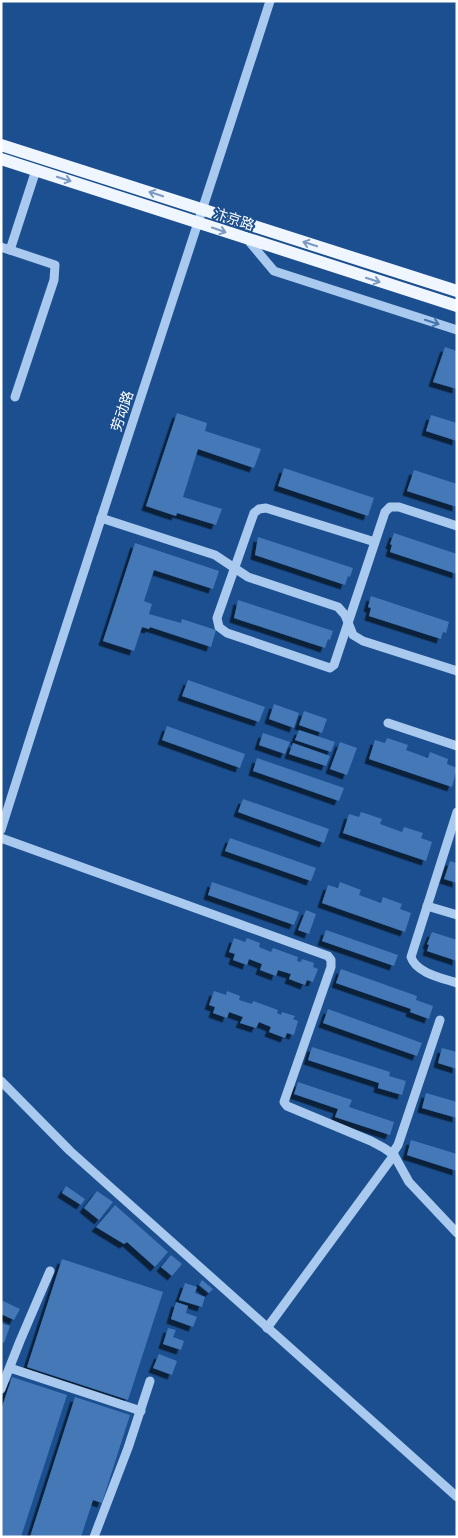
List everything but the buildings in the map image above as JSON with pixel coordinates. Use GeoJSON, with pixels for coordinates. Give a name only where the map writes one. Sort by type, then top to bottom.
{"type":"FeatureCollection","features":[{"type":"Feature","properties":{"kind":"main road","name":"汴京路"},"geometry":{"type":"LineString","coordinates":[[1,145],[457,291]]}},
{"type":"Feature","properties":{"kind":"main road","name":"汴京路"},"geometry":{"type":"LineString","coordinates":[[1,159],[457,306]]}},
{"type":"Feature","properties":{"kind":"street","name":"劳动路"},"geometry":{"type":"LineString","coordinates":[[1,830],[270,1]]}},
{"type":"Feature","properties":{"kind":"street"},"geometry":{"type":"LineString","coordinates":[[15,397],[54,280],[55,264],[6,249],[36,170]]}},
{"type":"Feature","properties":{"kind":"street"},"geometry":{"type":"LineString","coordinates":[[248,240],[274,271],[457,330]]}},
{"type":"Feature","properties":{"kind":"street"},"geometry":{"type":"LineString","coordinates":[[375,542],[266,508],[259,509],[254,513],[217,618],[219,627],[228,633],[330,668],[334,665],[348,622],[375,542],[385,512],[390,507],[399,507],[457,526]]}},
{"type":"Feature","properties":{"kind":"street"},"geometry":{"type":"LineString","coordinates":[[101,518],[215,555],[248,577],[338,607],[345,615],[353,635],[363,641],[457,671]]}},
{"type":"Feature","properties":{"kind":"street"},"geometry":{"type":"LineString","coordinates":[[388,723],[457,746]]}},
{"type":"Feature","properties":{"kind":"street"},"geometry":{"type":"LineString","coordinates":[[457,812],[411,957],[413,963],[430,973],[457,983]]}},
{"type":"Feature","properties":{"kind":"street"},"geometry":{"type":"LineString","coordinates":[[1,838],[328,956],[331,960],[331,967],[284,1102],[287,1106],[370,1141],[393,1154],[409,1182],[457,1233]]}},
{"type":"Feature","properties":{"kind":"street"},"geometry":{"type":"LineString","coordinates":[[427,906],[457,916]]}},
{"type":"Feature","properties":{"kind":"street"},"geometry":{"type":"LineString","coordinates":[[267,1328],[393,1154],[398,1145],[440,1020]]}},
{"type":"Feature","properties":{"kind":"street"},"geometry":{"type":"LineString","coordinates":[[1,1081],[70,1151],[457,1496]]}},
{"type":"Feature","properties":{"kind":"street"},"geometry":{"type":"LineString","coordinates":[[1,1389],[50,1271]]}},
{"type":"Feature","properties":{"kind":"street"},"geometry":{"type":"LineString","coordinates":[[10,1368],[141,1411]]}},
{"type":"Feature","properties":{"kind":"street"},"geometry":{"type":"LineString","coordinates":[[94,1537],[128,1448],[150,1381]]}}]}
